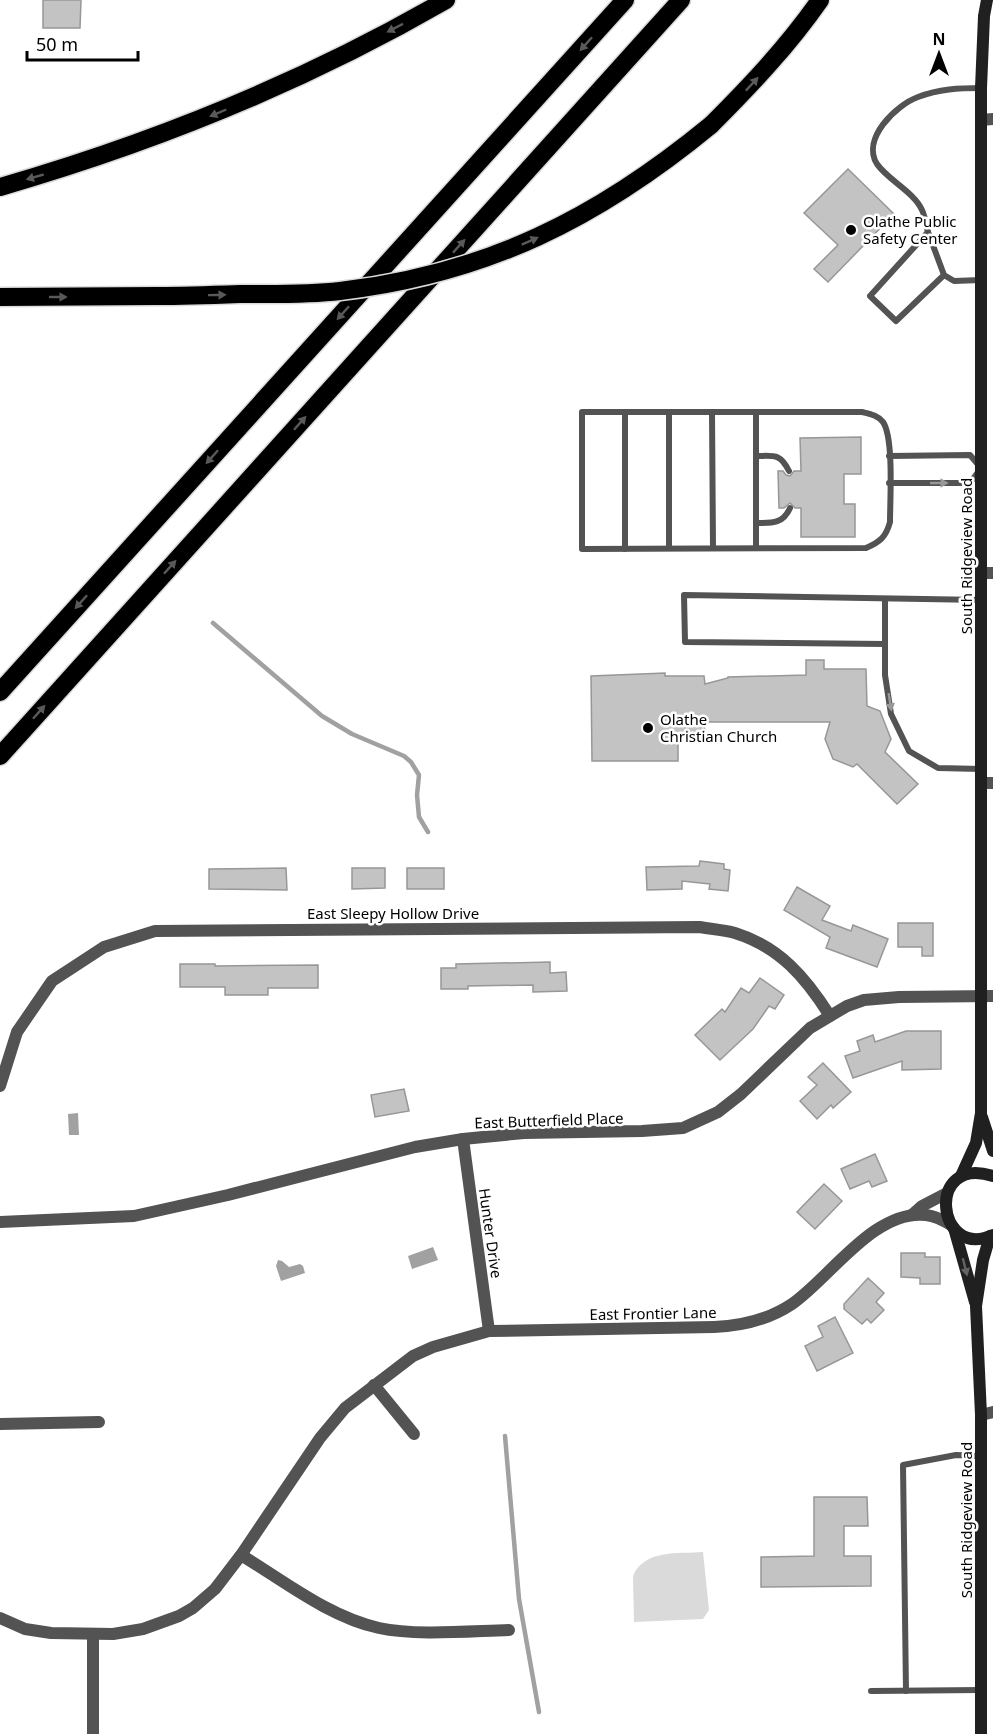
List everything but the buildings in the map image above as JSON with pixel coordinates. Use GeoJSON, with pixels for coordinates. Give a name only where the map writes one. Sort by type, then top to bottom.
{"type":"FeatureCollection","features":[{"type":"Feature","properties":{"kind":"highway"},"geometry":{"type":"LineString","coordinates":[[0,188],[125,148],[202,120],[272,90],[446,0]]}},
{"type":"Feature","properties":{"kind":"highway"},"geometry":{"type":"LineString","coordinates":[[0,692],[625,0]]}},
{"type":"Feature","properties":{"kind":"highway"},"geometry":{"type":"LineString","coordinates":[[0,756],[681,0]]}},
{"type":"Feature","properties":{"kind":"highway"},"geometry":{"type":"LineString","coordinates":[[0,297],[291,295],[339,292],[421,278],[471,264],[520,245],[596,208],[677,153],[711,125],[765,70],[820,0]]}},
{"type":"Feature","properties":{"kind":"main road","name":"South Ridgeview Road"},"geometry":{"type":"LineString","coordinates":[[981,1113],[987,996],[987,783],[981,769],[982,600],[987,573],[981,468],[981,280],[987,120],[981,88],[984,16],[987,0]]}},
{"type":"Feature","properties":{"kind":"main road"},"geometry":{"type":"LineString","coordinates":[[981,1113],[993,1151]]}},
{"type":"Feature","properties":{"kind":"main road"},"geometry":{"type":"LineString","coordinates":[[976,1306],[953,1226],[946,1215],[945,1204],[947,1193],[961,1176],[976,1143],[981,1113]]}},
{"type":"Feature","properties":{"kind":"main road"},"geometry":{"type":"LineString","coordinates":[[961,1176],[983,1172],[993,1176]]}},
{"type":"Feature","properties":{"kind":"main road"},"geometry":{"type":"LineString","coordinates":[[953,1226],[969,1237],[979,1239],[992,1236]]}},
{"type":"Feature","properties":{"kind":"main road"},"geometry":{"type":"LineString","coordinates":[[976,1306],[983,1260],[992,1236]]}},
{"type":"Feature","properties":{"kind":"main road","name":"South Ridgeview Road"},"geometry":{"type":"LineString","coordinates":[[976,1306],[987,1414],[981,1456],[981,1734]]}},
{"type":"Feature","properties":{"kind":"street","name":"East Sleepy Hollow Drive"},"geometry":{"type":"LineString","coordinates":[[0,1086],[17,1032],[52,981],[104,947],[155,931],[699,927],[732,932],[752,939],[786,961],[798,970],[814,990],[830,1016]]}},
{"type":"Feature","properties":{"kind":"street","name":"East Butterfield Place"},"geometry":{"type":"LineString","coordinates":[[0,1222],[134,1216],[228,1195],[415,1147],[463,1139],[524,1133],[683,1128],[718,1112],[734,1100],[810,1028],[847,1006],[864,1000],[899,997],[987,996]]}},
{"type":"Feature","properties":{"kind":"street","name":"Hunter Drive"},"geometry":{"type":"LineString","coordinates":[[463,1139],[489,1331]]}},
{"type":"Feature","properties":{"kind":"street","name":"East Frontier Lane"},"geometry":{"type":"LineString","coordinates":[[0,1618],[25,1629],[51,1633],[93,1634],[143,1629],[179,1616],[204,1600],[215,1588],[241,1555],[333,1421],[345,1408],[413,1356],[489,1331],[714,1327],[751,1322],[771,1316],[792,1304],[862,1240],[883,1226],[911,1215],[922,1206],[947,1193]]}},
{"type":"Feature","properties":{"kind":"street"},"geometry":{"type":"LineString","coordinates":[[911,1215],[924,1214],[936,1217],[953,1226]]}},
{"type":"Feature","properties":{"kind":"street"},"geometry":{"type":"LineString","coordinates":[[374,1385],[414,1434]]}},
{"type":"Feature","properties":{"kind":"street"},"geometry":{"type":"LineString","coordinates":[[0,1424],[99,1422]]}},
{"type":"Feature","properties":{"kind":"street"},"geometry":{"type":"LineString","coordinates":[[241,1555],[322,1605],[357,1622],[404,1631],[509,1630]]}},
{"type":"Feature","properties":{"kind":"street"},"geometry":{"type":"LineString","coordinates":[[93,1634],[93,1734]]}},
{"type":"Feature","properties":{"kind":"lane"},"geometry":{"type":"LineString","coordinates":[[981,88],[943,90],[915,98],[891,116],[878,130],[873,144],[876,163],[922,209],[944,275],[954,281],[981,280]]}},
{"type":"Feature","properties":{"kind":"lane"},"geometry":{"type":"LineString","coordinates":[[928,232],[870,296],[896,321],[944,275]]}},
{"type":"Feature","properties":{"kind":"lane"},"geometry":{"type":"LineString","coordinates":[[582,412],[669,412],[862,412],[874,415],[883,422],[889,436],[890,522],[886,534],[879,543],[866,548],[582,549],[582,412]]}},
{"type":"Feature","properties":{"kind":"lane"},"geometry":{"type":"LineString","coordinates":[[625,412],[625,549]]}},
{"type":"Feature","properties":{"kind":"lane"},"geometry":{"type":"LineString","coordinates":[[669,412],[669,549]]}},
{"type":"Feature","properties":{"kind":"lane"},"geometry":{"type":"LineString","coordinates":[[712,412],[712,548]]}},
{"type":"Feature","properties":{"kind":"lane"},"geometry":{"type":"LineString","coordinates":[[756,412],[756,548]]}},
{"type":"Feature","properties":{"kind":"lane"},"geometry":{"type":"LineString","coordinates":[[889,456],[970,455],[981,468],[970,483],[889,483]]}},
{"type":"Feature","properties":{"kind":"lane"},"geometry":{"type":"LineString","coordinates":[[756,456],[778,457],[784,461],[789,471]]}},
{"type":"Feature","properties":{"kind":"lane"},"geometry":{"type":"LineString","coordinates":[[756,524],[775,523],[782,520],[787,516],[790,508]]}},
{"type":"Feature","properties":{"kind":"lane"},"geometry":{"type":"LineString","coordinates":[[885,644],[686,642],[684,595],[982,600]]}},
{"type":"Feature","properties":{"kind":"lane"},"geometry":{"type":"LineString","coordinates":[[885,599],[885,675],[891,714],[909,751],[938,768],[981,769]]}},
{"type":"Feature","properties":{"kind":"lane"},"geometry":{"type":"LineString","coordinates":[[906,1691],[903,1465],[956,1455],[981,1456]]}},
{"type":"Feature","properties":{"kind":"lane"},"geometry":{"type":"LineString","coordinates":[[871,1691],[981,1690]]}},
{"type":"Feature","properties":{"kind":"shaded area"},"geometry":{"type":"Polygon","coordinates":[[[78,1113],[79,1135],[69,1135],[68,1114],[78,1113]]]}},
{"type":"Feature","properties":{"kind":"shaded area"},"geometry":{"type":"Polygon","coordinates":[[[433,1247],[438,1260],[412,1269],[408,1256],[433,1247]]]}},
{"type":"Feature","properties":{"kind":"shaded area"},"geometry":{"type":"Polygon","coordinates":[[[278,1260],[289,1267],[300,1264],[305,1273],[281,1281],[276,1266],[278,1260]]]}},
{"type":"Feature","properties":{"kind":"shaded area"},"geometry":{"type":"Polygon","coordinates":[[[703,1552],[709,1610],[703,1619],[634,1622],[633,1576],[638,1567],[654,1557],[673,1553],[703,1552]]]}},
{"type":"Feature","properties":{"kind":"waterway"},"geometry":{"type":"LineString","coordinates":[[213,623],[322,716],[352,734],[404,756],[411,762],[419,775],[417,795],[419,817],[428,832]]}},
{"type":"Feature","properties":{"kind":"waterway"},"geometry":{"type":"LineString","coordinates":[[505,1436],[519,1599],[539,1712]]}},
{"type":"Feature","properties":{"kind":"place","name":"Olathe Public Safety Center"},"geometry":{"type":"Point","coordinates":[851,230]}},
{"type":"Feature","properties":{"kind":"place","name":"Olathe Christian Church"},"geometry":{"type":"Point","coordinates":[648,728]}}]}
